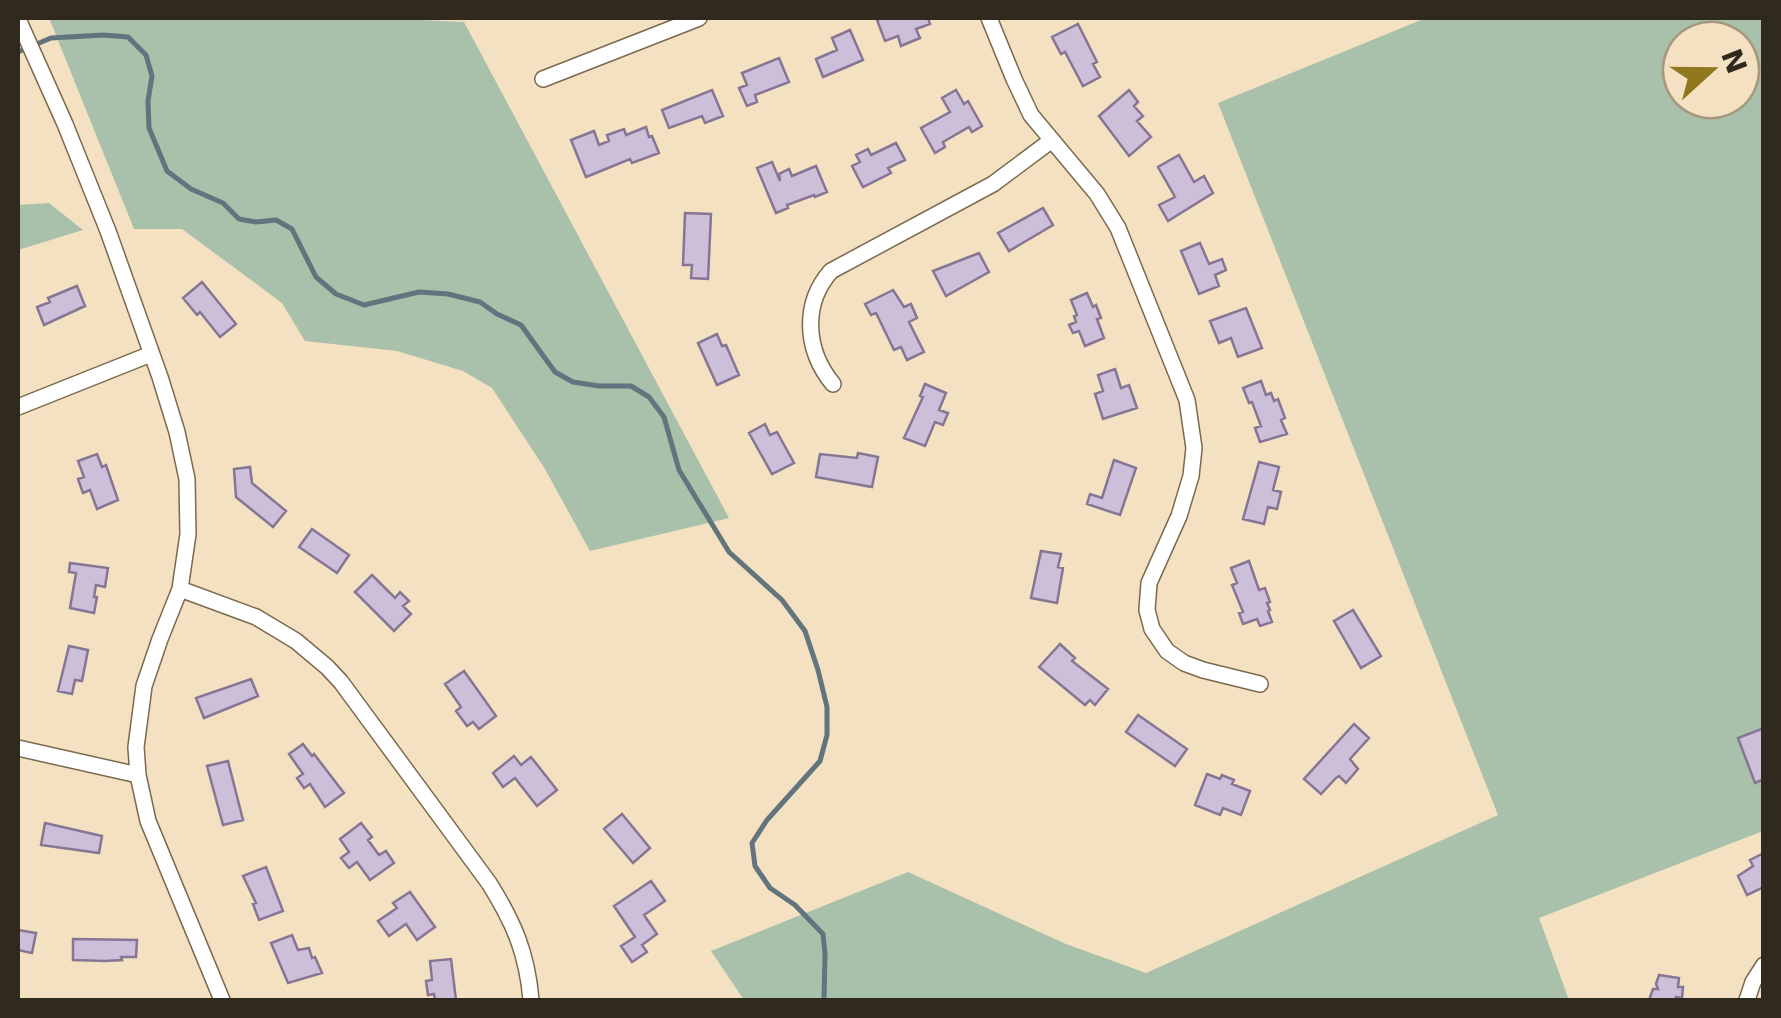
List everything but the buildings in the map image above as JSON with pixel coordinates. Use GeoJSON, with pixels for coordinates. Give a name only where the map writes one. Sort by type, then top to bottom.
{"type":"FeatureCollection","features":[{"type":"Feature","properties":{"kind":"street"},"geometry":{"type":"LineString","coordinates":[[543,79],[699,18]]}},
{"type":"Feature","properties":{"kind":"street"},"geometry":{"type":"LineString","coordinates":[[989,18],[1025,103],[1097,194],[1118,228],[1187,400],[1194,448],[1191,476],[1179,516],[1149,583],[1147,610],[1152,629],[1167,651],[1184,664],[1260,684]]}},
{"type":"Feature","properties":{"kind":"street"},"geometry":{"type":"LineString","coordinates":[[18,19],[108,231],[177,432],[186,479],[188,534],[180,589],[144,686],[136,748],[142,804],[219,999]]}},
{"type":"Feature","properties":{"kind":"street"},"geometry":{"type":"LineString","coordinates":[[833,384],[818,362],[810,336],[812,309],[826,277],[841,264],[993,184],[1052,140]]}},
{"type":"Feature","properties":{"kind":"street"},"geometry":{"type":"LineString","coordinates":[[18,407],[152,354]]}},
{"type":"Feature","properties":{"kind":"street"},"geometry":{"type":"LineString","coordinates":[[180,589],[244,611],[273,626],[339,680],[489,883],[519,938],[531,1000]]}},
{"type":"Feature","properties":{"kind":"street"},"geometry":{"type":"LineString","coordinates":[[18,748],[138,775]]}},
{"type":"Feature","properties":{"kind":"street"},"geometry":{"type":"LineString","coordinates":[[1747,1000],[1764,966]]}},
{"type":"Feature","properties":{"kind":"green space"},"geometry":{"type":"Polygon","coordinates":[[[49,18],[380,18],[464,22],[729,518],[590,551],[545,469],[492,388],[463,371],[397,351],[305,341],[282,303],[182,229],[134,229],[49,18]]]}},
{"type":"Feature","properties":{"kind":"green space"},"geometry":{"type":"Polygon","coordinates":[[[1426,18],[1763,18],[1763,831],[1539,918],[1569,1000],[744,1000],[711,951],[908,872],[1066,944],[1146,973],[1498,815],[1218,103],[1426,18]]]}},
{"type":"Feature","properties":{"kind":"green space"},"geometry":{"type":"Polygon","coordinates":[[[49,203],[83,230],[18,250],[18,205],[49,203]]]}},
{"type":"Feature","properties":{"kind":"waterway"},"geometry":{"type":"LineString","coordinates":[[18,52],[51,38],[128,37],[146,55],[152,76],[149,128],[167,171],[191,189],[223,203],[239,219],[276,220],[292,229],[316,277],[336,294],[364,305],[419,292],[480,302],[521,325],[555,372],[573,382],[631,386],[649,397],[664,417],[679,470],[729,552],[782,600],[805,631],[818,670],[827,707],[827,735],[820,761],[767,820],[752,843],[755,866],[770,888],[795,905],[823,934],[824,1000]]}}]}
